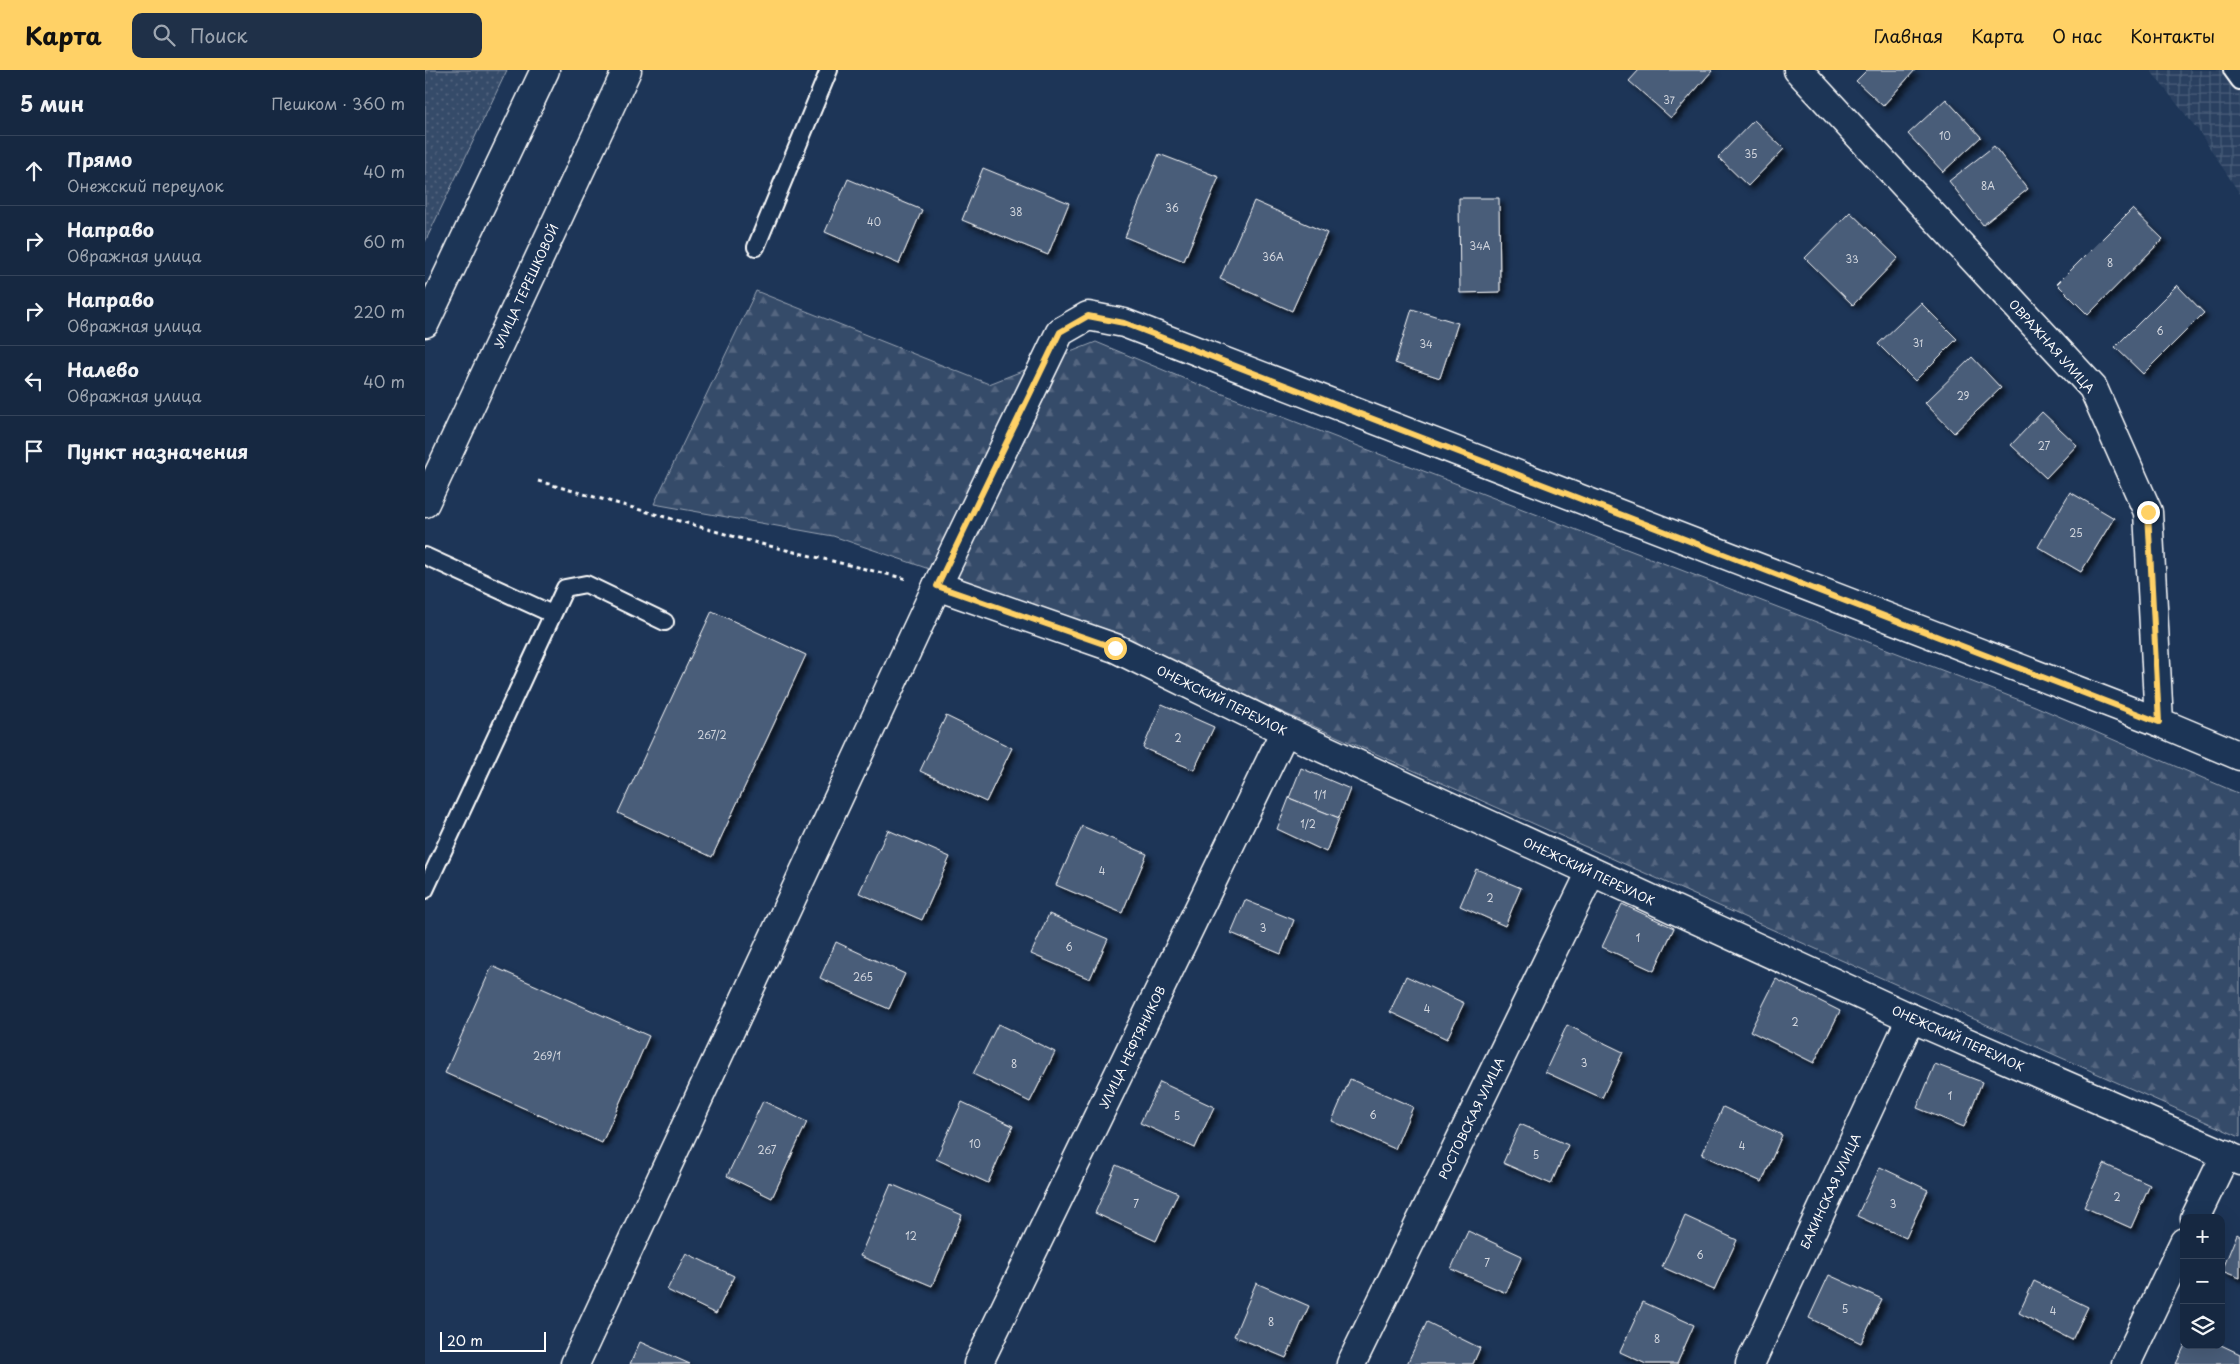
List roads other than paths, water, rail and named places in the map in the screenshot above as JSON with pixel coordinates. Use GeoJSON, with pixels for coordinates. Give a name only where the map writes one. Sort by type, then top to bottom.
{"type":"FeatureCollection","features":[{"type":"Feature","properties":{"kind":"street"},"geometry":{"type":"LineString","coordinates":[[425,323],[545,70]]}},
{"type":"Feature","properties":{"kind":"street","name":"УЛИЦА ТЕРЕШКОВОЙ"},"geometry":{"type":"LineString","coordinates":[[425,503],[627,70]]}},
{"type":"Feature","properties":{"kind":"street","name":"ОВРАЖНАЯ УЛИЦА"},"geometry":{"type":"LineString","coordinates":[[1798,70],[2093,388],[2148,512],[2159,722]]}},
{"type":"Feature","properties":{"kind":"street"},"geometry":{"type":"LineString","coordinates":[[575,1364],[937,586],[1060,332],[1088,316],[1124,323],[2159,722],[2240,756]]}},
{"type":"Feature","properties":{"kind":"street","name":"ОНЕЖСКИЙ ПЕРЕУЛОК"},"geometry":{"type":"LineString","coordinates":[[937,586],[1115,648],[1285,731],[1911,1018],[2233,1158]]}},
{"type":"Feature","properties":{"kind":"street","name":"УЛИЦА НЕФТЯНИКОВ"},"geometry":{"type":"LineString","coordinates":[[978,1364],[1285,731]]}},
{"type":"Feature","properties":{"kind":"street","name":"РОСТОВСКАЯ УЛИЦА"},"geometry":{"type":"LineString","coordinates":[[1351,1364],[1591,872]]}},
{"type":"Feature","properties":{"kind":"street","name":"БАКИНСКАЯ УЛИЦА"},"geometry":{"type":"LineString","coordinates":[[1750,1364],[1911,1018]]}},
{"type":"Feature","properties":{"kind":"street"},"geometry":{"type":"LineString","coordinates":[[2198,1214],[2233,1158]]}},
{"type":"Feature","properties":{"kind":"street"},"geometry":{"type":"LineString","coordinates":[[2126,1364],[2180,1250]]}},
{"type":"Feature","properties":{"kind":"lane"},"geometry":{"type":"LineString","coordinates":[[756,247],[829,70]]}},
{"type":"Feature","properties":{"kind":"lane"},"geometry":{"type":"LineString","coordinates":[[2231,70],[2240,81]]}},
{"type":"Feature","properties":{"kind":"lane"},"geometry":{"type":"LineString","coordinates":[[425,556],[552,614]]}},
{"type":"Feature","properties":{"kind":"lane"},"geometry":{"type":"LineString","coordinates":[[425,890],[565,588],[586,584],[665,622]]}}]}
